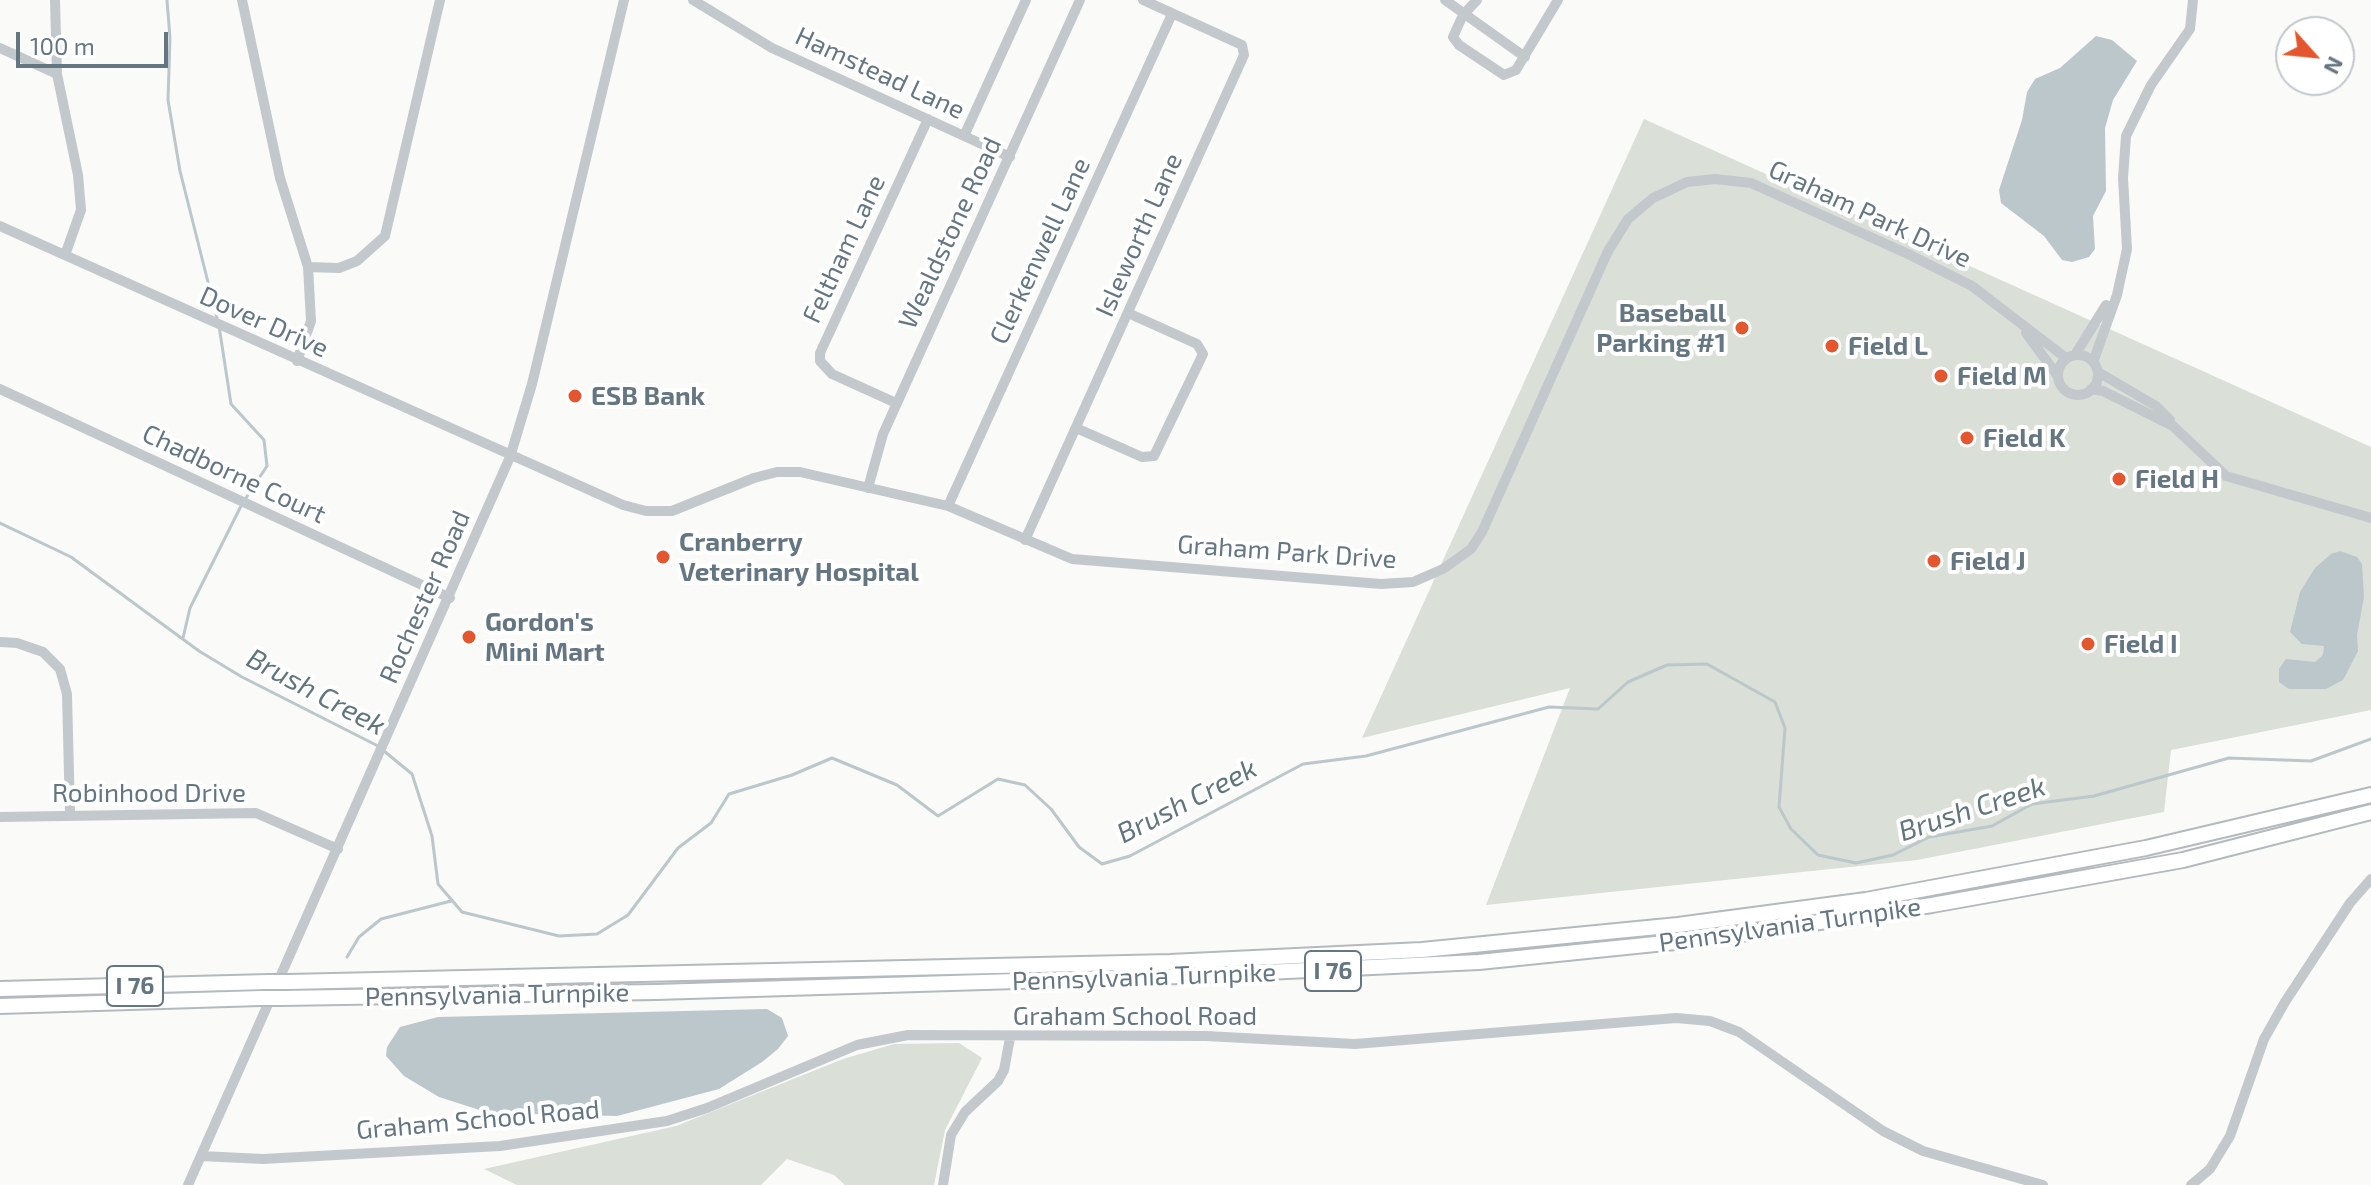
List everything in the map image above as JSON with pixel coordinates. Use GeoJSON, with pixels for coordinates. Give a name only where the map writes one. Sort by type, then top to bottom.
{"type":"FeatureCollection","features":[{"type":"Feature","properties":{"kind":"highway","name":"Pennsylvania Turnpike"},"geometry":{"type":"LineString","coordinates":[[0,989],[1170,962],[1422,950],[1678,925],[1866,900],[2146,848],[2371,795]]}},
{"type":"Feature","properties":{"kind":"highway","name":"Pennsylvania Turnpike"},"geometry":{"type":"LineString","coordinates":[[0,1006],[261,998],[656,992],[1195,976],[1479,962],[1714,938],[1932,905],[2183,860],[2371,812]]}},
{"type":"Feature","properties":{"kind":"street"},"geometry":{"type":"LineString","coordinates":[[55,0],[57,74],[78,175],[81,210],[65,255]]}},
{"type":"Feature","properties":{"kind":"street"},"geometry":{"type":"LineString","coordinates":[[242,0],[280,178],[308,267],[311,321],[297,361]]}},
{"type":"Feature","properties":{"kind":"street"},"geometry":{"type":"LineString","coordinates":[[308,267],[339,268],[357,261],[385,236],[440,0]]}},
{"type":"Feature","properties":{"kind":"street","name":"Rochester Road"},"geometry":{"type":"LineString","coordinates":[[188,1185],[510,457],[532,384],[624,0]]}},
{"type":"Feature","properties":{"kind":"street","name":"Hamstead Lane"},"geometry":{"type":"LineString","coordinates":[[693,0],[772,48],[1010,157]]}},
{"type":"Feature","properties":{"kind":"street"},"geometry":{"type":"LineString","coordinates":[[964,136],[1026,0]]}},
{"type":"Feature","properties":{"kind":"street","name":"Wealdstone Road"},"geometry":{"type":"LineString","coordinates":[[868,488],[876,454],[896,403],[1080,0]]}},
{"type":"Feature","properties":{"kind":"street","name":"Isleworth Lane"},"geometry":{"type":"LineString","coordinates":[[1025,540],[1244,55],[1242,45],[1143,0]]}},
{"type":"Feature","properties":{"kind":"street"},"geometry":{"type":"LineString","coordinates":[[1445,0],[1525,57]]}},
{"type":"Feature","properties":{"kind":"street"},"geometry":{"type":"LineString","coordinates":[[1477,0],[1463,15],[1453,37],[1459,45],[1504,75],[1516,70],[1558,0]]}},
{"type":"Feature","properties":{"kind":"street"},"geometry":{"type":"LineString","coordinates":[[2091,389],[2120,279],[2129,230],[2123,178],[2126,136],[2151,85],[2190,29],[2193,0]]}},
{"type":"Feature","properties":{"kind":"street","name":"Clerkenwell Lane"},"geometry":{"type":"LineString","coordinates":[[948,506],[1172,14]]}},
{"type":"Feature","properties":{"kind":"street"},"geometry":{"type":"LineString","coordinates":[[0,48],[57,74]]}},
{"type":"Feature","properties":{"kind":"street","name":"Feltham Lane"},"geometry":{"type":"LineString","coordinates":[[896,403],[832,374],[820,361],[820,353],[928,119]]}},
{"type":"Feature","properties":{"kind":"street","name":"Graham Park Drive"},"geometry":{"type":"LineString","coordinates":[[510,457],[623,505],[646,511],[672,511],[693,505],[754,478],[783,471],[948,506],[1072,559],[1381,584],[1413,582],[1443,569],[1471,549],[1482,532],[1608,251],[1628,219],[1653,198],[1687,182],[1715,179],[1751,183],[1953,275],[1995,302],[2020,325],[2057,375],[2061,386],[2070,393],[2081,394],[2091,389],[2103,391],[2173,426],[2226,476],[2371,518]]}},
{"type":"Feature","properties":{"kind":"street","name":"Dover Drive"},"geometry":{"type":"LineString","coordinates":[[0,226],[510,457]]}},
{"type":"Feature","properties":{"kind":"street"},"geometry":{"type":"LineString","coordinates":[[2057,375],[2091,335],[2120,279]]}},
{"type":"Feature","properties":{"kind":"street"},"geometry":{"type":"LineString","coordinates":[[1076,428],[1142,457],[1154,456],[1203,354],[1197,344],[1128,313]]}},
{"type":"Feature","properties":{"kind":"street","name":"Graham Park Drive"},"geometry":{"type":"LineString","coordinates":[[2020,325],[2071,356],[2096,367],[2156,406],[2168,416],[2173,426]]}},
{"type":"Feature","properties":{"kind":"street","name":"Chadborne Court"},"geometry":{"type":"LineString","coordinates":[[0,389],[450,598]]}},
{"type":"Feature","properties":{"kind":"street"},"geometry":{"type":"LineString","coordinates":[[0,642],[17,643],[43,652],[60,669],[67,694],[70,814]]}},
{"type":"Feature","properties":{"kind":"street","name":"Robinhood Drive"},"geometry":{"type":"LineString","coordinates":[[0,817],[256,813],[338,849]]}},
{"type":"Feature","properties":{"kind":"street"},"geometry":{"type":"LineString","coordinates":[[2191,1185],[2210,1169],[2230,1136],[2264,1039],[2285,1002],[2350,903],[2371,879]]}},
{"type":"Feature","properties":{"kind":"street","name":"Graham School Road"},"geometry":{"type":"LineString","coordinates":[[201,1156],[263,1159],[500,1146],[667,1121],[755,1089],[857,1045],[908,1035],[1010,1038],[1206,1036],[1355,1044],[1676,1018],[1710,1021],[1739,1032],[1883,1131],[1910,1144],[2043,1185]]}},
{"type":"Feature","properties":{"kind":"street"},"geometry":{"type":"LineString","coordinates":[[943,1185],[951,1135],[965,1112],[998,1081],[1004,1070],[1010,1038]]}},
{"type":"Feature","properties":{"kind":"shaded area"},"geometry":{"type":"Polygon","coordinates":[[[2096,36],[2112,40],[2137,61],[2113,100],[2105,128],[2106,191],[2093,216],[2095,249],[2089,257],[2072,262],[2062,260],[2044,236],[2001,203],[1999,190],[2022,120],[2027,92],[2035,79],[2060,68],[2096,36]]]}},
{"type":"Feature","properties":{"kind":"shaded area"},"geometry":{"type":"Polygon","coordinates":[[[1644,119],[2371,447],[2371,710],[2171,750],[2164,812],[1917,860],[1486,905],[1570,688],[1362,738],[1644,119]]]}},
{"type":"Feature","properties":{"kind":"shaded area"},"geometry":{"type":"Polygon","coordinates":[[[2340,551],[2357,557],[2362,564],[2364,597],[2357,635],[2358,651],[2343,680],[2326,689],[2289,689],[2279,682],[2279,669],[2286,659],[2315,662],[2323,655],[2324,646],[2302,644],[2290,632],[2300,592],[2315,568],[2331,554],[2340,551]]]}},
{"type":"Feature","properties":{"kind":"shaded area"},"geometry":{"type":"Polygon","coordinates":[[[767,1009],[782,1018],[788,1036],[762,1062],[719,1089],[617,1116],[489,1113],[439,1097],[404,1076],[386,1056],[387,1047],[400,1027],[438,1017],[767,1009]]]}},
{"type":"Feature","properties":{"kind":"shaded area"},"geometry":{"type":"Polygon","coordinates":[[[959,1043],[982,1058],[945,1130],[934,1185],[845,1185],[834,1175],[787,1159],[761,1185],[517,1185],[484,1169],[676,1126],[843,1059],[894,1044],[959,1043]]]}},
{"type":"Feature","properties":{"kind":"waterway"},"geometry":{"type":"LineString","coordinates":[[167,0],[170,38],[168,100],[180,171],[217,318]]}},
{"type":"Feature","properties":{"kind":"waterway"},"geometry":{"type":"LineString","coordinates":[[219,326],[231,404],[264,440],[267,466],[246,498]]}},
{"type":"Feature","properties":{"kind":"waterway"},"geometry":{"type":"LineString","coordinates":[[183,638],[190,608],[242,504]]}},
{"type":"Feature","properties":{"kind":"waterway","name":"Brush Creek"},"geometry":{"type":"LineString","coordinates":[[0,523],[71,557],[199,651],[242,677],[378,746]]}},
{"type":"Feature","properties":{"kind":"waterway","name":"Brush Creek"},"geometry":{"type":"LineString","coordinates":[[384,751],[412,774],[432,836],[438,884],[462,912],[559,936],[597,934],[628,915],[678,848],[711,823],[729,794],[792,775],[832,758],[897,785],[938,816],[998,779],[1025,785],[1051,809],[1079,847],[1102,864],[1130,856],[1303,764],[1366,756],[1549,707],[1598,709],[1628,682],[1667,665],[1707,664],[1775,702],[1785,728],[1779,807],[1791,829],[1818,855],[1856,863],[1893,855],[1929,837],[1992,826],[2032,804],[2094,796],[2229,758],[2311,761],[2371,739]]}},
{"type":"Feature","properties":{"kind":"waterway"},"geometry":{"type":"LineString","coordinates":[[347,957],[359,937],[381,919],[451,901]]}},
{"type":"Feature","properties":{"kind":"place","name":"Baseball Parking #1"},"geometry":{"type":"Point","coordinates":[1742,328]}},
{"type":"Feature","properties":{"kind":"place","name":"Field L"},"geometry":{"type":"Point","coordinates":[1832,346]}},
{"type":"Feature","properties":{"kind":"place","name":"Field M"},"geometry":{"type":"Point","coordinates":[1941,376]}},
{"type":"Feature","properties":{"kind":"place","name":"ESB Bank"},"geometry":{"type":"Point","coordinates":[575,396]}},
{"type":"Feature","properties":{"kind":"place","name":"Field K"},"geometry":{"type":"Point","coordinates":[1967,438]}},
{"type":"Feature","properties":{"kind":"place","name":"Field H"},"geometry":{"type":"Point","coordinates":[2119,479]}},
{"type":"Feature","properties":{"kind":"place","name":"Cranberry Veterinary Hospital"},"geometry":{"type":"Point","coordinates":[663,557]}},
{"type":"Feature","properties":{"kind":"place","name":"Field J"},"geometry":{"type":"Point","coordinates":[1934,561]}},
{"type":"Feature","properties":{"kind":"place","name":"Gordon's Mini Mart"},"geometry":{"type":"Point","coordinates":[469,637]}},
{"type":"Feature","properties":{"kind":"place","name":"Field I"},"geometry":{"type":"Point","coordinates":[2088,644]}}]}
